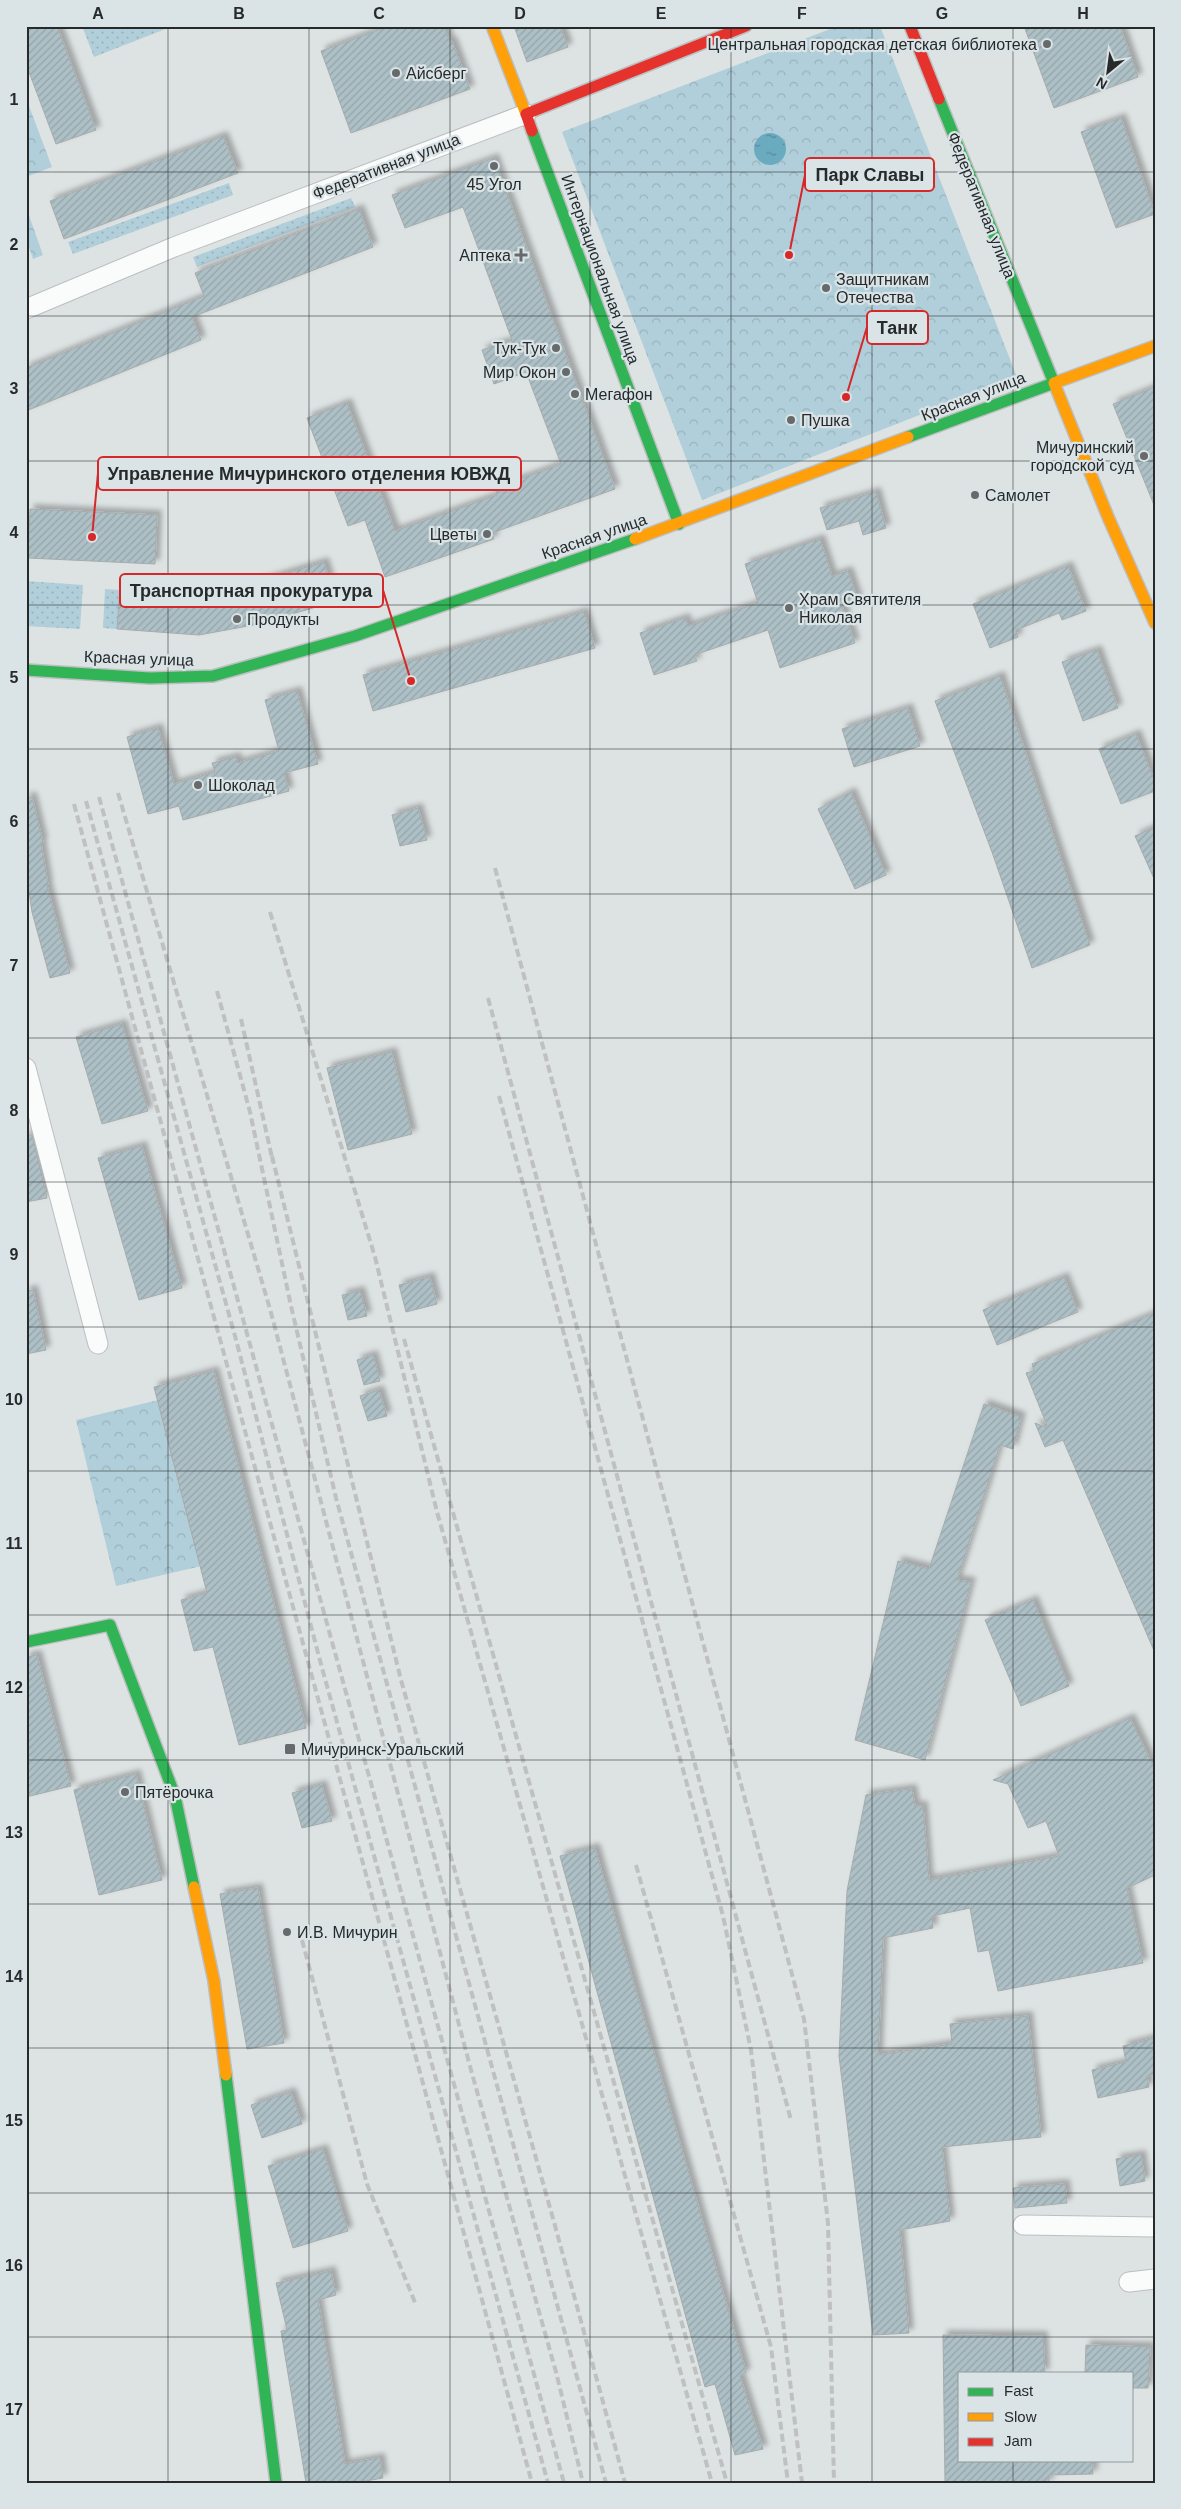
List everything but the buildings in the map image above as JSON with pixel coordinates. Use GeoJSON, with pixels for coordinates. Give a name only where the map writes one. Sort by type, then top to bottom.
{"type":"FeatureCollection","features":[{"type":"Feature","properties":{"kind":"main road","name":"Интернациональная улица"},"geometry":{"type":"LineString","coordinates":[[492,26],[678,524]]}},
{"type":"Feature","properties":{"kind":"main road","name":"Федеративная улица"},"geometry":{"type":"LineString","coordinates":[[526,114],[746,26]]}},
{"type":"Feature","properties":{"kind":"main road","name":"Федеративная улица"},"geometry":{"type":"LineString","coordinates":[[910,26],[1108,517],[1155,623]]}},
{"type":"Feature","properties":{"kind":"main road","name":"Красная улица"},"geometry":{"type":"LineString","coordinates":[[26,670],[150,678],[213,676],[354,636],[678,524],[1155,346]]}},
{"type":"Feature","properties":{"kind":"main road"},"geometry":{"type":"LineString","coordinates":[[26,1642],[110,1625],[175,1796],[214,1980],[276,2483]]}},
{"type":"Feature","properties":{"kind":"street","name":"Федеративная улица"},"geometry":{"type":"LineString","coordinates":[[26,309],[182,244],[526,114]]}},
{"type":"Feature","properties":{"kind":"street"},"geometry":{"type":"LineString","coordinates":[[26,1068],[98,1344]]}},
{"type":"Feature","properties":{"kind":"street"},"geometry":{"type":"LineString","coordinates":[[1023,2225],[1155,2227]]}},
{"type":"Feature","properties":{"kind":"street"},"geometry":{"type":"LineString","coordinates":[[1129,2282],[1155,2279]]}},
{"type":"Feature","properties":{"kind":"green space"},"geometry":{"type":"Polygon","coordinates":[[[82,26],[173,26],[94,57],[82,26]]]}},
{"type":"Feature","properties":{"kind":"green space"},"geometry":{"type":"Polygon","coordinates":[[[838,26],[880,26],[1017,377],[702,500],[562,132],[838,26]]]}},
{"type":"Feature","properties":{"kind":"green space"},"geometry":{"type":"Polygon","coordinates":[[[26,98],[52,167],[26,177],[26,98]]]}},
{"type":"Feature","properties":{"kind":"green space"},"geometry":{"type":"Polygon","coordinates":[[[229,183],[233,195],[73,254],[68,242],[229,183]]]}},
{"type":"Feature","properties":{"kind":"green space"},"geometry":{"type":"Polygon","coordinates":[[[351,198],[355,207],[197,267],[193,257],[351,198]]]}},
{"type":"Feature","properties":{"kind":"green space"},"geometry":{"type":"Polygon","coordinates":[[[26,207],[43,255],[33,259],[26,239],[26,207]]]}},
{"type":"Feature","properties":{"kind":"green space"},"geometry":{"type":"Polygon","coordinates":[[[26,581],[83,585],[80,629],[26,626],[26,581]]]}},
{"type":"Feature","properties":{"kind":"green space"},"geometry":{"type":"Polygon","coordinates":[[[105,589],[120,590],[117,629],[103,628],[105,589]]]}},
{"type":"Feature","properties":{"kind":"green space"},"geometry":{"type":"Polygon","coordinates":[[[158,1400],[201,1566],[116,1586],[76,1420],[158,1400]]]}},
{"type":"Feature","properties":{"kind":"water"},"geometry":{"type":"Polygon","coordinates":[[[770,133],[781,138],[786,149],[781,160],[770,165],[759,160],[754,149],[759,138],[770,133]]]}},
{"type":"Feature","properties":{"kind":"railway"},"geometry":{"type":"LineString","coordinates":[[118,793],[270,1309],[471,2070],[556,2372],[583,2483]]}},
{"type":"Feature","properties":{"kind":"railway"},"geometry":{"type":"LineString","coordinates":[[99,797],[564,2483]]}},
{"type":"Feature","properties":{"kind":"railway"},"geometry":{"type":"LineString","coordinates":[[86,801],[235,1336],[322,1668],[548,2483]]}},
{"type":"Feature","properties":{"kind":"railway"},"geometry":{"type":"LineString","coordinates":[[74,804],[532,2483]]}},
{"type":"Feature","properties":{"kind":"railway"},"geometry":{"type":"LineString","coordinates":[[495,868],[804,2019],[828,2223],[834,2483]]}},
{"type":"Feature","properties":{"kind":"railway"},"geometry":{"type":"LineString","coordinates":[[270,912],[375,1257],[437,1512],[712,2483]]}},
{"type":"Feature","properties":{"kind":"railway"},"geometry":{"type":"LineString","coordinates":[[217,991],[250,1112],[291,1306],[336,1498],[606,2483]]}},
{"type":"Feature","properties":{"kind":"railway"},"geometry":{"type":"LineString","coordinates":[[488,998],[791,2120]]}},
{"type":"Feature","properties":{"kind":"railway"},"geometry":{"type":"LineString","coordinates":[[241,1019],[273,1162]]}},
{"type":"Feature","properties":{"kind":"railway"},"geometry":{"type":"LineString","coordinates":[[499,1096],[723,1916],[751,2050],[802,2483]]}},
{"type":"Feature","properties":{"kind":"railway"},"geometry":{"type":"LineString","coordinates":[[272,1156],[401,1680],[554,2222],[625,2483]]}},
{"type":"Feature","properties":{"kind":"railway"},"geometry":{"type":"LineString","coordinates":[[404,1339],[727,2483]]}},
{"type":"Feature","properties":{"kind":"railway"},"geometry":{"type":"LineString","coordinates":[[636,1865],[771,2347],[788,2483]]}},
{"type":"Feature","properties":{"kind":"railway"},"geometry":{"type":"LineString","coordinates":[[302,1940],[367,2184],[416,2305]]}},
{"type":"Feature","properties":{"kind":"traffic: fast"},"geometry":{"type":"LineString","coordinates":[[908,437],[1054,383],[939,99]]}},
{"type":"Feature","properties":{"kind":"traffic: fast"},"geometry":{"type":"LineString","coordinates":[[532,131],[679,524]]}},
{"type":"Feature","properties":{"kind":"traffic: fast"},"geometry":{"type":"LineString","coordinates":[[26,670],[150,678],[213,676],[355,636],[635,539]]}},
{"type":"Feature","properties":{"kind":"traffic: fast"},"geometry":{"type":"LineString","coordinates":[[26,1642],[110,1625],[175,1796],[194,1887]]}},
{"type":"Feature","properties":{"kind":"traffic: fast"},"geometry":{"type":"LineString","coordinates":[[226,2075],[276,2483]]}},
{"type":"Feature","properties":{"kind":"traffic: slow"},"geometry":{"type":"LineString","coordinates":[[492,26],[526,114]]}},
{"type":"Feature","properties":{"kind":"traffic: slow"},"geometry":{"type":"LineString","coordinates":[[1155,346],[1054,383],[1108,517],[1155,623]]}},
{"type":"Feature","properties":{"kind":"traffic: slow"},"geometry":{"type":"LineString","coordinates":[[635,539],[908,437]]}},
{"type":"Feature","properties":{"kind":"traffic: slow"},"geometry":{"type":"LineString","coordinates":[[194,1887],[214,1981],[226,2075]]}},
{"type":"Feature","properties":{"kind":"traffic: jam"},"geometry":{"type":"LineString","coordinates":[[532,131],[526,114],[746,26]]}},
{"type":"Feature","properties":{"kind":"traffic: jam"},"geometry":{"type":"LineString","coordinates":[[910,26],[939,99]]}},
{"type":"Feature","properties":{"kind":"place","name":"Центральная городская детская библиотека"},"geometry":{"type":"Point","coordinates":[1047,44]}},
{"type":"Feature","properties":{"kind":"place","name":"Айсберг"},"geometry":{"type":"Point","coordinates":[396,73]}},
{"type":"Feature","properties":{"kind":"place","name":"45 Угол"},"geometry":{"type":"Point","coordinates":[494,166]}},
{"type":"Feature","properties":{"kind":"place","name":"Аптека"},"geometry":{"type":"Point","coordinates":[521,255]}},
{"type":"Feature","properties":{"kind":"place","name":"Парк Славы"},"geometry":{"type":"Point","coordinates":[789,255]}},
{"type":"Feature","properties":{"kind":"place","name":"Защитникам Отечества"},"geometry":{"type":"Point","coordinates":[826,288]}},
{"type":"Feature","properties":{"kind":"place","name":"Тук-Тук"},"geometry":{"type":"Point","coordinates":[556,348]}},
{"type":"Feature","properties":{"kind":"place","name":"Мир Окон"},"geometry":{"type":"Point","coordinates":[566,372]}},
{"type":"Feature","properties":{"kind":"place","name":"Мегафон"},"geometry":{"type":"Point","coordinates":[575,394]}},
{"type":"Feature","properties":{"kind":"place","name":"Танк"},"geometry":{"type":"Point","coordinates":[846,397]}},
{"type":"Feature","properties":{"kind":"place","name":"Пушка"},"geometry":{"type":"Point","coordinates":[791,420]}},
{"type":"Feature","properties":{"kind":"place","name":"Мичуринский городской суд"},"geometry":{"type":"Point","coordinates":[1144,456]}},
{"type":"Feature","properties":{"kind":"place","name":"Самолет"},"geometry":{"type":"Point","coordinates":[975,495]}},
{"type":"Feature","properties":{"kind":"place","name":"Цветы"},"geometry":{"type":"Point","coordinates":[487,534]}},
{"type":"Feature","properties":{"kind":"place","name":"Управление Мичуринского отделения ЮВЖД"},"geometry":{"type":"Point","coordinates":[92,537]}},
{"type":"Feature","properties":{"kind":"place","name":"Храм Святителя Николая"},"geometry":{"type":"Point","coordinates":[789,608]}},
{"type":"Feature","properties":{"kind":"place","name":"Продукты"},"geometry":{"type":"Point","coordinates":[237,619]}},
{"type":"Feature","properties":{"kind":"place","name":"Транспортная прокуратура"},"geometry":{"type":"Point","coordinates":[411,681]}},
{"type":"Feature","properties":{"kind":"place","name":"Шоколад"},"geometry":{"type":"Point","coordinates":[198,785]}},
{"type":"Feature","properties":{"kind":"place","name":"Мичуринск-Уральский"},"geometry":{"type":"Point","coordinates":[290,1749]}},
{"type":"Feature","properties":{"kind":"place","name":"Пятёрочка"},"geometry":{"type":"Point","coordinates":[125,1792]}},
{"type":"Feature","properties":{"kind":"place","name":"И.В. Мичурин"},"geometry":{"type":"Point","coordinates":[287,1932]}}]}
